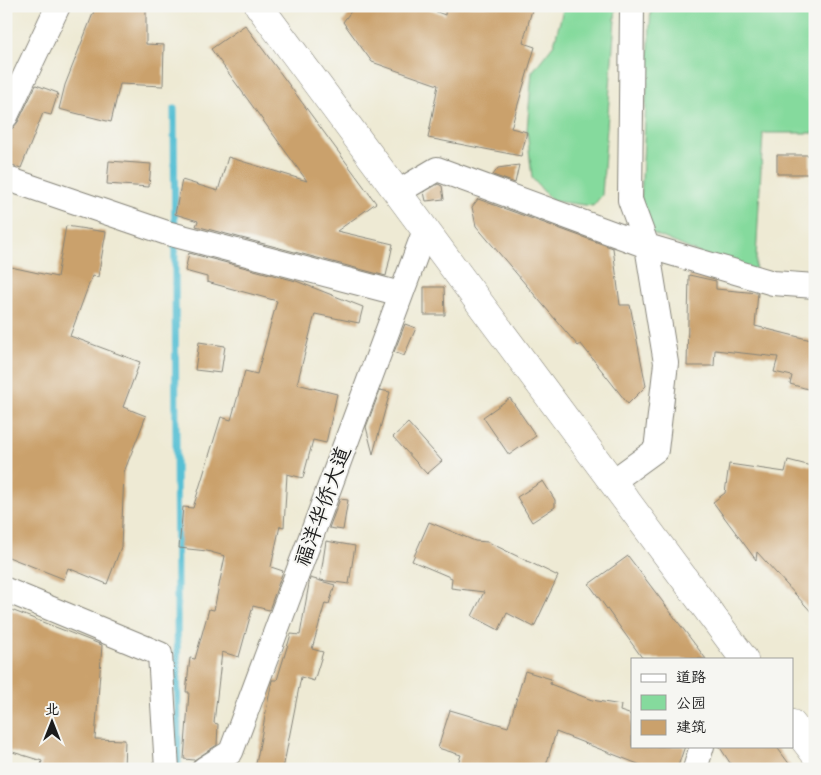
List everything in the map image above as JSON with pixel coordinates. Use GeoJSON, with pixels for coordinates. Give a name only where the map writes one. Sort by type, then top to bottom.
{"type":"FeatureCollection","features":[{"type":"Feature","properties":{"kind":"street"},"geometry":{"type":"LineString","coordinates":[[6,116],[58,6]]}},
{"type":"Feature","properties":{"kind":"street"},"geometry":{"type":"LineString","coordinates":[[259,6],[743,658]]}},
{"type":"Feature","properties":{"kind":"street"},"geometry":{"type":"LineString","coordinates":[[612,482],[656,450],[666,363],[647,246],[630,200],[632,6]]}},
{"type":"Feature","properties":{"kind":"street"},"geometry":{"type":"LineString","coordinates":[[398,192],[436,169],[647,246],[773,283],[815,286]]}},
{"type":"Feature","properties":{"kind":"street"},"geometry":{"type":"LineString","coordinates":[[8,182],[176,235],[401,294]]}},
{"type":"Feature","properties":{"kind":"street","name":"福洋华侨大道"},"geometry":{"type":"LineString","coordinates":[[204,769],[231,752],[425,230]]}},
{"type":"Feature","properties":{"kind":"street"},"geometry":{"type":"LineString","coordinates":[[6,590],[160,654],[166,769]]}},
{"type":"Feature","properties":{"kind":"street"},"geometry":{"type":"LineString","coordinates":[[794,727],[815,754]]}},
{"type":"Feature","properties":{"kind":"street"},"geometry":{"type":"LineString","coordinates":[[695,769],[701,748]]}},
{"type":"Feature","properties":{"kind":"green space"},"geometry":{"type":"Polygon","coordinates":[[[564,6],[616,6],[602,195],[593,206],[552,201],[532,178],[527,130],[532,72],[554,44],[564,6]]]}},
{"type":"Feature","properties":{"kind":"green space"},"geometry":{"type":"Polygon","coordinates":[[[651,6],[815,6],[815,133],[763,133],[755,277],[650,232],[640,218],[651,6]]]}},
{"type":"Feature","properties":{"kind":"building"},"geometry":{"type":"Polygon","coordinates":[[[96,6],[146,6],[146,44],[164,45],[163,86],[120,84],[111,122],[59,109],[65,85],[96,6]]]}},
{"type":"Feature","properties":{"kind":"building"},"geometry":{"type":"Polygon","coordinates":[[[355,6],[421,6],[445,15],[446,6],[533,6],[523,43],[535,47],[511,128],[527,132],[521,156],[428,138],[438,85],[372,62],[343,22],[355,6]]]}},
{"type":"Feature","properties":{"kind":"building"},"geometry":{"type":"Polygon","coordinates":[[[245,25],[376,203],[337,231],[393,244],[386,276],[196,226],[198,221],[175,214],[182,180],[218,191],[228,157],[307,181],[211,49],[245,25]]]}},
{"type":"Feature","properties":{"kind":"building"},"geometry":{"type":"Polygon","coordinates":[[[36,85],[58,93],[51,115],[43,113],[21,168],[6,163],[6,130],[13,128],[18,122],[36,85]]]}},
{"type":"Feature","properties":{"kind":"building"},"geometry":{"type":"Polygon","coordinates":[[[777,155],[810,155],[810,174],[777,174],[777,155]]]}},
{"type":"Feature","properties":{"kind":"building"},"geometry":{"type":"Polygon","coordinates":[[[109,161],[151,164],[149,187],[107,184],[109,161]]]}},
{"type":"Feature","properties":{"kind":"building"},"geometry":{"type":"Polygon","coordinates":[[[519,165],[515,183],[493,175],[498,168],[519,165]]]}},
{"type":"Feature","properties":{"kind":"building"},"geometry":{"type":"Polygon","coordinates":[[[438,184],[442,186],[444,199],[426,201],[424,192],[438,184]]]}},
{"type":"Feature","properties":{"kind":"building"},"geometry":{"type":"Polygon","coordinates":[[[478,199],[613,248],[620,305],[630,305],[646,386],[628,404],[581,344],[578,346],[476,226],[472,207],[478,199]]]}},
{"type":"Feature","properties":{"kind":"building"},"geometry":{"type":"Polygon","coordinates":[[[66,226],[106,232],[98,277],[92,276],[70,336],[140,362],[123,407],[146,416],[124,472],[121,547],[107,584],[68,568],[64,579],[6,556],[6,266],[57,277],[66,226]]]}},
{"type":"Feature","properties":{"kind":"building"},"geometry":{"type":"Polygon","coordinates":[[[189,253],[296,281],[363,307],[359,323],[315,314],[297,384],[337,394],[326,443],[313,440],[303,478],[287,474],[284,527],[280,526],[271,567],[283,571],[269,610],[253,606],[239,657],[222,652],[214,723],[218,724],[217,745],[194,760],[184,759],[189,692],[186,692],[190,658],[195,659],[209,609],[214,610],[225,556],[207,551],[179,548],[183,507],[193,508],[221,417],[231,420],[245,371],[257,374],[277,301],[207,282],[207,277],[185,271],[189,253]]]}},
{"type":"Feature","properties":{"kind":"building"},"geometry":{"type":"Polygon","coordinates":[[[689,275],[716,281],[716,289],[758,293],[755,326],[815,341],[815,391],[790,384],[792,376],[774,372],[778,357],[715,350],[714,366],[687,366],[689,275]]]}},
{"type":"Feature","properties":{"kind":"building"},"geometry":{"type":"Polygon","coordinates":[[[424,287],[444,287],[445,315],[424,315],[424,287]]]}},
{"type":"Feature","properties":{"kind":"building"},"geometry":{"type":"Polygon","coordinates":[[[405,324],[416,328],[404,356],[394,352],[405,324]]]}},
{"type":"Feature","properties":{"kind":"building"},"geometry":{"type":"Polygon","coordinates":[[[199,342],[225,346],[221,373],[195,370],[199,342]]]}},
{"type":"Feature","properties":{"kind":"building"},"geometry":{"type":"Polygon","coordinates":[[[380,390],[390,392],[373,454],[366,427],[380,390]]]}},
{"type":"Feature","properties":{"kind":"building"},"geometry":{"type":"Polygon","coordinates":[[[510,398],[536,436],[509,455],[483,417],[510,398]]]}},
{"type":"Feature","properties":{"kind":"building"},"geometry":{"type":"Polygon","coordinates":[[[408,423],[442,461],[427,474],[393,437],[408,423]]]}},
{"type":"Feature","properties":{"kind":"building"},"geometry":{"type":"Polygon","coordinates":[[[788,460],[815,467],[815,616],[757,552],[756,560],[713,502],[725,493],[729,464],[785,472],[788,460]]]}},
{"type":"Feature","properties":{"kind":"building"},"geometry":{"type":"Polygon","coordinates":[[[543,481],[555,500],[555,507],[532,522],[517,497],[543,481]]]}},
{"type":"Feature","properties":{"kind":"building"},"geometry":{"type":"Polygon","coordinates":[[[340,499],[348,500],[343,530],[329,528],[340,499]]]}},
{"type":"Feature","properties":{"kind":"building"},"geometry":{"type":"Polygon","coordinates":[[[429,522],[475,541],[488,542],[558,576],[534,627],[507,613],[499,630],[472,616],[484,592],[451,588],[452,578],[412,561],[429,522]]]}},
{"type":"Feature","properties":{"kind":"building"},"geometry":{"type":"Polygon","coordinates":[[[326,541],[355,546],[349,584],[320,580],[326,541]]]}},
{"type":"Feature","properties":{"kind":"building"},"geometry":{"type":"Polygon","coordinates":[[[628,556],[705,658],[642,658],[589,584],[628,556]]]}},
{"type":"Feature","properties":{"kind":"building"},"geometry":{"type":"Polygon","coordinates":[[[310,578],[335,585],[329,604],[325,603],[312,649],[323,652],[314,681],[301,677],[283,769],[255,769],[272,680],[277,680],[291,634],[300,635],[310,578]]]}},
{"type":"Feature","properties":{"kind":"building"},"geometry":{"type":"Polygon","coordinates":[[[6,608],[102,645],[95,739],[125,740],[124,769],[40,769],[42,761],[6,750],[6,608]]]}},
{"type":"Feature","properties":{"kind":"building"},"geometry":{"type":"Polygon","coordinates":[[[525,671],[551,679],[550,684],[592,700],[621,705],[620,711],[631,715],[631,748],[684,748],[677,769],[651,769],[556,732],[545,769],[456,769],[461,755],[438,748],[450,710],[508,727],[525,671]]]}},
{"type":"Feature","properties":{"kind":"building"},"geometry":{"type":"Polygon","coordinates":[[[720,748],[777,748],[793,769],[734,769],[720,748]]]}},
{"type":"Feature","properties":{"kind":"waterway"},"geometry":{"type":"LineString","coordinates":[[174,109],[178,766]]}}]}
